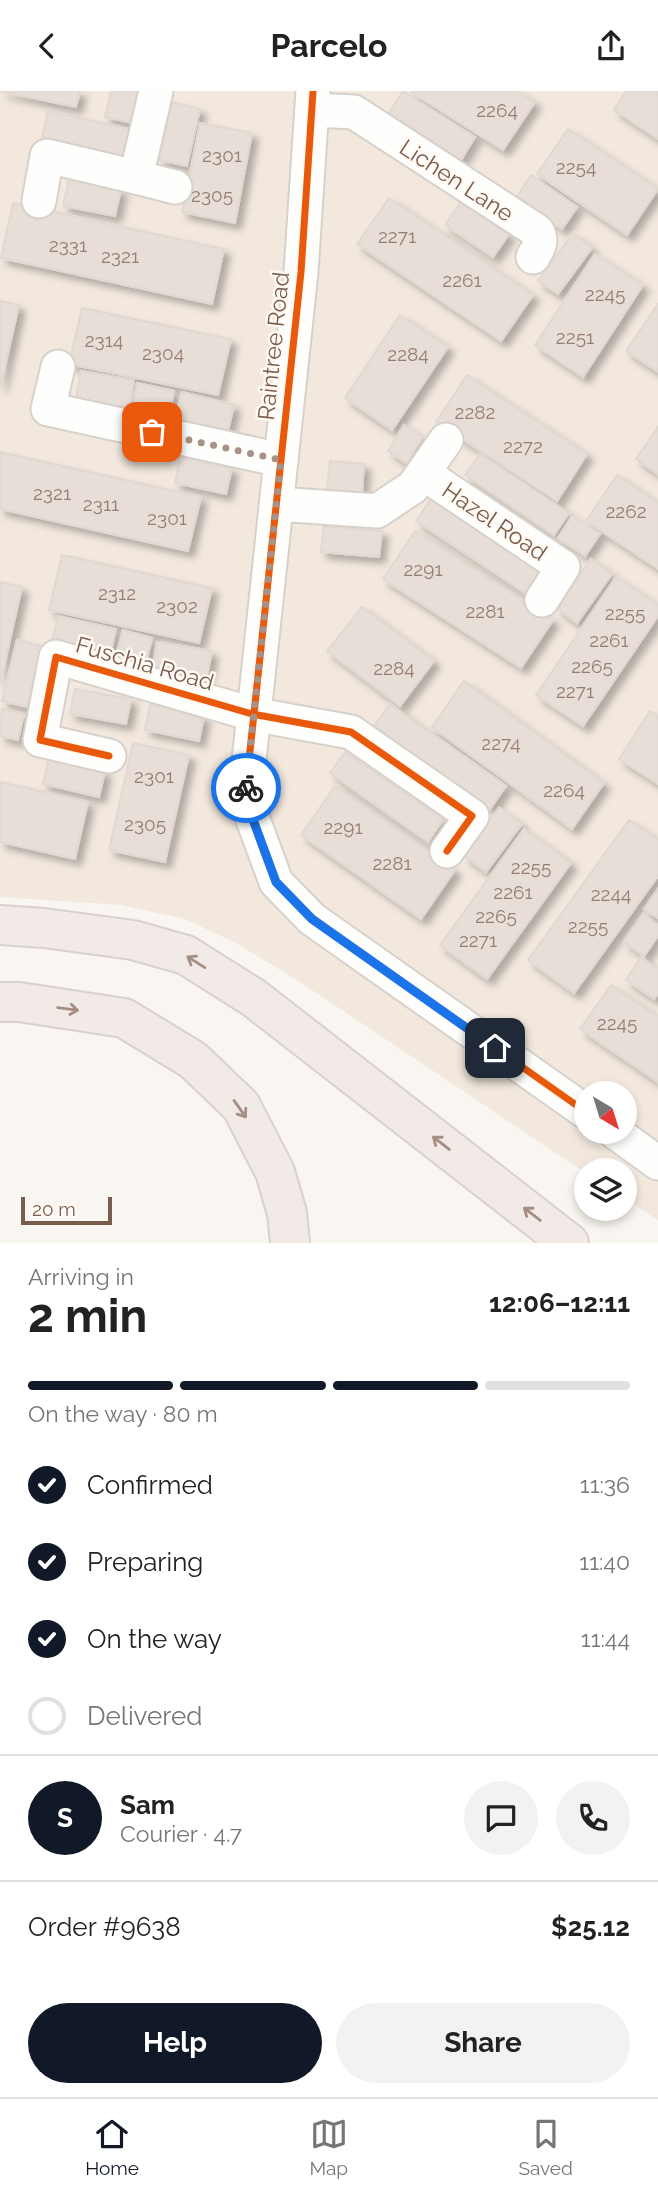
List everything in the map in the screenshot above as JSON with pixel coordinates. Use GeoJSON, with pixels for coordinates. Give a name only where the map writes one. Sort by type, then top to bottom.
{"type":"FeatureCollection","features":[{"type":"Feature","properties":{"kind":"highway"},"geometry":{"type":"LineString","coordinates":[[0,925],[133,940],[186,955],[254,998],[569,1243]]}},
{"type":"Feature","properties":{"kind":"highway"},"geometry":{"type":"LineString","coordinates":[[0,1002],[19,1002],[124,1018],[194,1060],[240,1106],[258,1139],[275,1172],[287,1213],[290,1243]]}},
{"type":"Feature","properties":{"kind":"street"},"geometry":{"type":"LineString","coordinates":[[136,177],[156,91]]}},
{"type":"Feature","properties":{"kind":"street"},"geometry":{"type":"LineString","coordinates":[[313,101],[361,102]]}},
{"type":"Feature","properties":{"kind":"street","name":"Raintree Road"},"geometry":{"type":"LineString","coordinates":[[313,101],[300,272],[245,798],[276,882],[312,919],[574,1104]]}},
{"type":"Feature","properties":{"kind":"street","name":"Lichen Lane"},"geometry":{"type":"LineString","coordinates":[[361,102],[537,231],[541,240],[533,257]]}},
{"type":"Feature","properties":{"kind":"street"},"geometry":{"type":"LineString","coordinates":[[39,201],[47,156],[175,187]]}},
{"type":"Feature","properties":{"kind":"street"},"geometry":{"type":"LineString","coordinates":[[58,367],[48,409],[281,460]]}},
{"type":"Feature","properties":{"kind":"street"},"geometry":{"type":"LineString","coordinates":[[423,474],[446,440]]}},
{"type":"Feature","properties":{"kind":"street","name":"Hazel Road"},"geometry":{"type":"LineString","coordinates":[[277,504],[377,511],[413,487],[423,474],[563,567],[542,600]]}},
{"type":"Feature","properties":{"kind":"street","name":"Fuschia Road"},"geometry":{"type":"LineString","coordinates":[[109,756],[40,740],[57,657],[252,714]]}},
{"type":"Feature","properties":{"kind":"street"},"geometry":{"type":"LineString","coordinates":[[252,714],[351,732],[461,808],[472,816],[447,851]]}},
{"type":"Feature","properties":{"kind":"street"},"geometry":{"type":"LineString","coordinates":[[632,1145],[658,1163]]}},
{"type":"Feature","properties":{"kind":"shaded area"},"geometry":{"type":"Polygon","coordinates":[[[0,91],[658,91],[658,1220],[637,1206],[637,1158],[574,1158],[574,1165],[300,982],[236,943],[185,919],[121,905],[0,897],[0,91]]]}},
{"type":"Feature","properties":{"kind":"building"},"geometry":{"type":"Polygon","coordinates":[[[0,91],[80,91],[76,107],[0,91]]]}},
{"type":"Feature","properties":{"kind":"building"},"geometry":{"type":"Polygon","coordinates":[[[111,91],[140,91],[133,123],[105,117],[111,91]]]}},
{"type":"Feature","properties":{"kind":"building"},"geometry":{"type":"Polygon","coordinates":[[[403,91],[475,137],[461,160],[389,113],[403,91]]]}},
{"type":"Feature","properties":{"kind":"building"},"geometry":{"type":"Polygon","coordinates":[[[517,91],[535,102],[503,150],[412,93],[517,91]]]}},
{"type":"Feature","properties":{"kind":"building"},"geometry":{"type":"Polygon","coordinates":[[[626,91],[658,91],[658,139],[614,110],[626,91]]]}},
{"type":"Feature","properties":{"kind":"building"},"geometry":{"type":"Polygon","coordinates":[[[172,102],[200,109],[187,166],[159,160],[172,102]]]}},
{"type":"Feature","properties":{"kind":"building"},"geometry":{"type":"Polygon","coordinates":[[[48,111],[129,129],[123,156],[42,138],[48,111]]]}},
{"type":"Feature","properties":{"kind":"building"},"geometry":{"type":"Polygon","coordinates":[[[200,123],[252,133],[235,223],[182,212],[200,123]]]}},
{"type":"Feature","properties":{"kind":"building"},"geometry":{"type":"Polygon","coordinates":[[[568,129],[658,189],[627,235],[537,174],[568,129]]]}},
{"type":"Feature","properties":{"kind":"building"},"geometry":{"type":"Polygon","coordinates":[[[531,175],[577,207],[562,229],[516,198],[531,175]]]}},
{"type":"Feature","properties":{"kind":"building"},"geometry":{"type":"Polygon","coordinates":[[[69,179],[121,189],[115,216],[63,206],[69,179]]]}},
{"type":"Feature","properties":{"kind":"building"},"geometry":{"type":"Polygon","coordinates":[[[389,198],[533,295],[501,341],[357,244],[389,198]]]}},
{"type":"Feature","properties":{"kind":"building"},"geometry":{"type":"Polygon","coordinates":[[[461,202],[509,234],[493,257],[445,225],[461,202]]]}},
{"type":"Feature","properties":{"kind":"building"},"geometry":{"type":"Polygon","coordinates":[[[13,203],[224,249],[212,304],[1,258],[13,203]]]}},
{"type":"Feature","properties":{"kind":"building"},"geometry":{"type":"Polygon","coordinates":[[[573,233],[592,248],[558,294],[538,281],[573,233]]]}},
{"type":"Feature","properties":{"kind":"building"},"geometry":{"type":"Polygon","coordinates":[[[595,254],[643,285],[583,377],[535,345],[595,254]]]}},
{"type":"Feature","properties":{"kind":"building"},"geometry":{"type":"Polygon","coordinates":[[[0,301],[19,305],[0,388],[0,301]]]}},
{"type":"Feature","properties":{"kind":"building"},"geometry":{"type":"Polygon","coordinates":[[[658,304],[658,372],[626,351],[658,304]]]}},
{"type":"Feature","properties":{"kind":"building"},"geometry":{"type":"Polygon","coordinates":[[[82,308],[231,339],[218,395],[69,364],[82,308]]]}},
{"type":"Feature","properties":{"kind":"building"},"geometry":{"type":"Polygon","coordinates":[[[400,315],[448,347],[392,430],[345,398],[400,315]]]}},
{"type":"Feature","properties":{"kind":"building"},"geometry":{"type":"Polygon","coordinates":[[[81,371],[134,380],[130,408],[76,398],[81,371]]]}},
{"type":"Feature","properties":{"kind":"building"},"geometry":{"type":"Polygon","coordinates":[[[467,375],[587,454],[557,501],[436,422],[467,375]]]}},
{"type":"Feature","properties":{"kind":"building"},"geometry":{"type":"Polygon","coordinates":[[[137,383],[174,391],[169,416],[132,409],[137,383]]]}},
{"type":"Feature","properties":{"kind":"building"},"geometry":{"type":"Polygon","coordinates":[[[182,392],[234,405],[228,431],[175,419],[182,392]]]}},
{"type":"Feature","properties":{"kind":"building"},"geometry":{"type":"Polygon","coordinates":[[[404,425],[423,437],[406,463],[388,451],[404,425]]]}},
{"type":"Feature","properties":{"kind":"building"},"geometry":{"type":"Polygon","coordinates":[[[658,427],[658,474],[636,459],[658,427]]]}},
{"type":"Feature","properties":{"kind":"building"},"geometry":{"type":"Polygon","coordinates":[[[0,452],[201,497],[188,551],[0,509],[0,452]]]}},
{"type":"Feature","properties":{"kind":"building"},"geometry":{"type":"Polygon","coordinates":[[[480,454],[569,513],[554,535],[465,475],[480,454]]]}},
{"type":"Feature","properties":{"kind":"building"},"geometry":{"type":"Polygon","coordinates":[[[180,457],[232,468],[226,494],[175,483],[180,457]]]}},
{"type":"Feature","properties":{"kind":"building"},"geometry":{"type":"Polygon","coordinates":[[[330,461],[364,464],[362,493],[327,490],[330,461]]]}},
{"type":"Feature","properties":{"kind":"building"},"geometry":{"type":"Polygon","coordinates":[[[617,475],[658,503],[658,569],[586,521],[617,475]]]}},
{"type":"Feature","properties":{"kind":"building"},"geometry":{"type":"Polygon","coordinates":[[[431,499],[543,573],[528,595],[416,521],[431,499]]]}},
{"type":"Feature","properties":{"kind":"building"},"geometry":{"type":"Polygon","coordinates":[[[572,516],[600,534],[585,556],[558,538],[572,516]]]}},
{"type":"Feature","properties":{"kind":"building"},"geometry":{"type":"Polygon","coordinates":[[[324,526],[382,531],[379,557],[321,552],[324,526]]]}},
{"type":"Feature","properties":{"kind":"building"},"geometry":{"type":"Polygon","coordinates":[[[415,531],[553,620],[521,668],[383,579],[415,531]]]}},
{"type":"Feature","properties":{"kind":"building"},"geometry":{"type":"Polygon","coordinates":[[[62,555],[212,588],[199,643],[49,610],[62,555]]]}},
{"type":"Feature","properties":{"kind":"building"},"geometry":{"type":"Polygon","coordinates":[[[591,559],[612,574],[577,623],[556,608],[591,559]]]}},
{"type":"Feature","properties":{"kind":"building"},"geometry":{"type":"Polygon","coordinates":[[[616,577],[658,605],[658,616],[583,726],[536,695],[616,577]]]}},
{"type":"Feature","properties":{"kind":"building"},"geometry":{"type":"Polygon","coordinates":[[[0,582],[22,587],[0,684],[0,582]]]}},
{"type":"Feature","properties":{"kind":"building"},"geometry":{"type":"Polygon","coordinates":[[[362,607],[434,661],[400,706],[327,651],[362,607]]]}},
{"type":"Feature","properties":{"kind":"building"},"geometry":{"type":"Polygon","coordinates":[[[58,616],[116,629],[110,655],[52,641],[58,616]]]}},
{"type":"Feature","properties":{"kind":"building"},"geometry":{"type":"Polygon","coordinates":[[[123,630],[152,638],[146,663],[116,656],[123,630]]]}},
{"type":"Feature","properties":{"kind":"building"},"geometry":{"type":"Polygon","coordinates":[[[17,640],[42,646],[27,707],[2,701],[17,640]]]}},
{"type":"Feature","properties":{"kind":"building"},"geometry":{"type":"Polygon","coordinates":[[[157,642],[212,651],[207,676],[153,666],[157,642]]]}},
{"type":"Feature","properties":{"kind":"building"},"geometry":{"type":"Polygon","coordinates":[[[464,681],[604,783],[572,829],[432,727],[464,681]]]}},
{"type":"Feature","properties":{"kind":"building"},"geometry":{"type":"Polygon","coordinates":[[[75,689],[131,699],[126,724],[70,714],[75,689]]]}},
{"type":"Feature","properties":{"kind":"building"},"geometry":{"type":"Polygon","coordinates":[[[390,704],[506,786],[490,809],[374,726],[390,704]]]}},
{"type":"Feature","properties":{"kind":"building"},"geometry":{"type":"Polygon","coordinates":[[[150,705],[204,716],[199,741],[145,730],[150,705]]]}},
{"type":"Feature","properties":{"kind":"building"},"geometry":{"type":"Polygon","coordinates":[[[2,709],[24,714],[18,740],[0,736],[2,709]]]}},
{"type":"Feature","properties":{"kind":"building"},"geometry":{"type":"Polygon","coordinates":[[[650,711],[658,716],[658,784],[619,759],[650,711]]]}},
{"type":"Feature","properties":{"kind":"building"},"geometry":{"type":"Polygon","coordinates":[[[133,743],[189,755],[165,862],[109,850],[133,743]]]}},
{"type":"Feature","properties":{"kind":"building"},"geometry":{"type":"Polygon","coordinates":[[[345,752],[443,820],[428,842],[330,773],[345,752]]]}},
{"type":"Feature","properties":{"kind":"building"},"geometry":{"type":"Polygon","coordinates":[[[49,759],[105,771],[99,797],[43,784],[49,759]]]}},
{"type":"Feature","properties":{"kind":"building"},"geometry":{"type":"Polygon","coordinates":[[[0,782],[88,802],[75,859],[0,842],[0,782]]]}},
{"type":"Feature","properties":{"kind":"building"},"geometry":{"type":"Polygon","coordinates":[[[335,786],[455,870],[421,919],[301,835],[335,786]]]}},
{"type":"Feature","properties":{"kind":"building"},"geometry":{"type":"Polygon","coordinates":[[[499,808],[522,824],[486,872],[464,856],[499,808]]]}},
{"type":"Feature","properties":{"kind":"building"},"geometry":{"type":"Polygon","coordinates":[[[629,820],[658,840],[658,876],[574,993],[528,960],[629,820]]]}},
{"type":"Feature","properties":{"kind":"building"},"geometry":{"type":"Polygon","coordinates":[[[524,829],[571,863],[487,979],[440,945],[524,829]]]}},
{"type":"Feature","properties":{"kind":"building"},"geometry":{"type":"Polygon","coordinates":[[[658,889],[658,918],[644,909],[658,889]]]}},
{"type":"Feature","properties":{"kind":"building"},"geometry":{"type":"Polygon","coordinates":[[[643,914],[658,925],[658,936],[644,956],[624,942],[643,914]]]}},
{"type":"Feature","properties":{"kind":"building"},"geometry":{"type":"Polygon","coordinates":[[[641,957],[658,969],[658,994],[654,999],[626,980],[641,957]]]}},
{"type":"Feature","properties":{"kind":"building"},"geometry":{"type":"Polygon","coordinates":[[[611,985],[658,1017],[658,1082],[580,1029],[611,985]]]}},
{"type":"Feature","properties":{"kind":"cycle path"},"geometry":{"type":"LineString","coordinates":[[313,91],[301,272],[245,798],[276,882],[312,919],[574,1104]]}},
{"type":"Feature","properties":{"kind":"cycle path"},"geometry":{"type":"LineString","coordinates":[[109,756],[40,740],[56,657],[252,714],[351,732],[472,816],[447,851]]}},
{"type":"Feature","properties":{"kind":"way so far"},"geometry":{"type":"LineString","coordinates":[[152,432],[281,460],[246,788]]}},
{"type":"Feature","properties":{"kind":"route"},"geometry":{"type":"LineString","coordinates":[[246,788],[245,798],[276,882],[312,919],[495,1048]]}}]}
